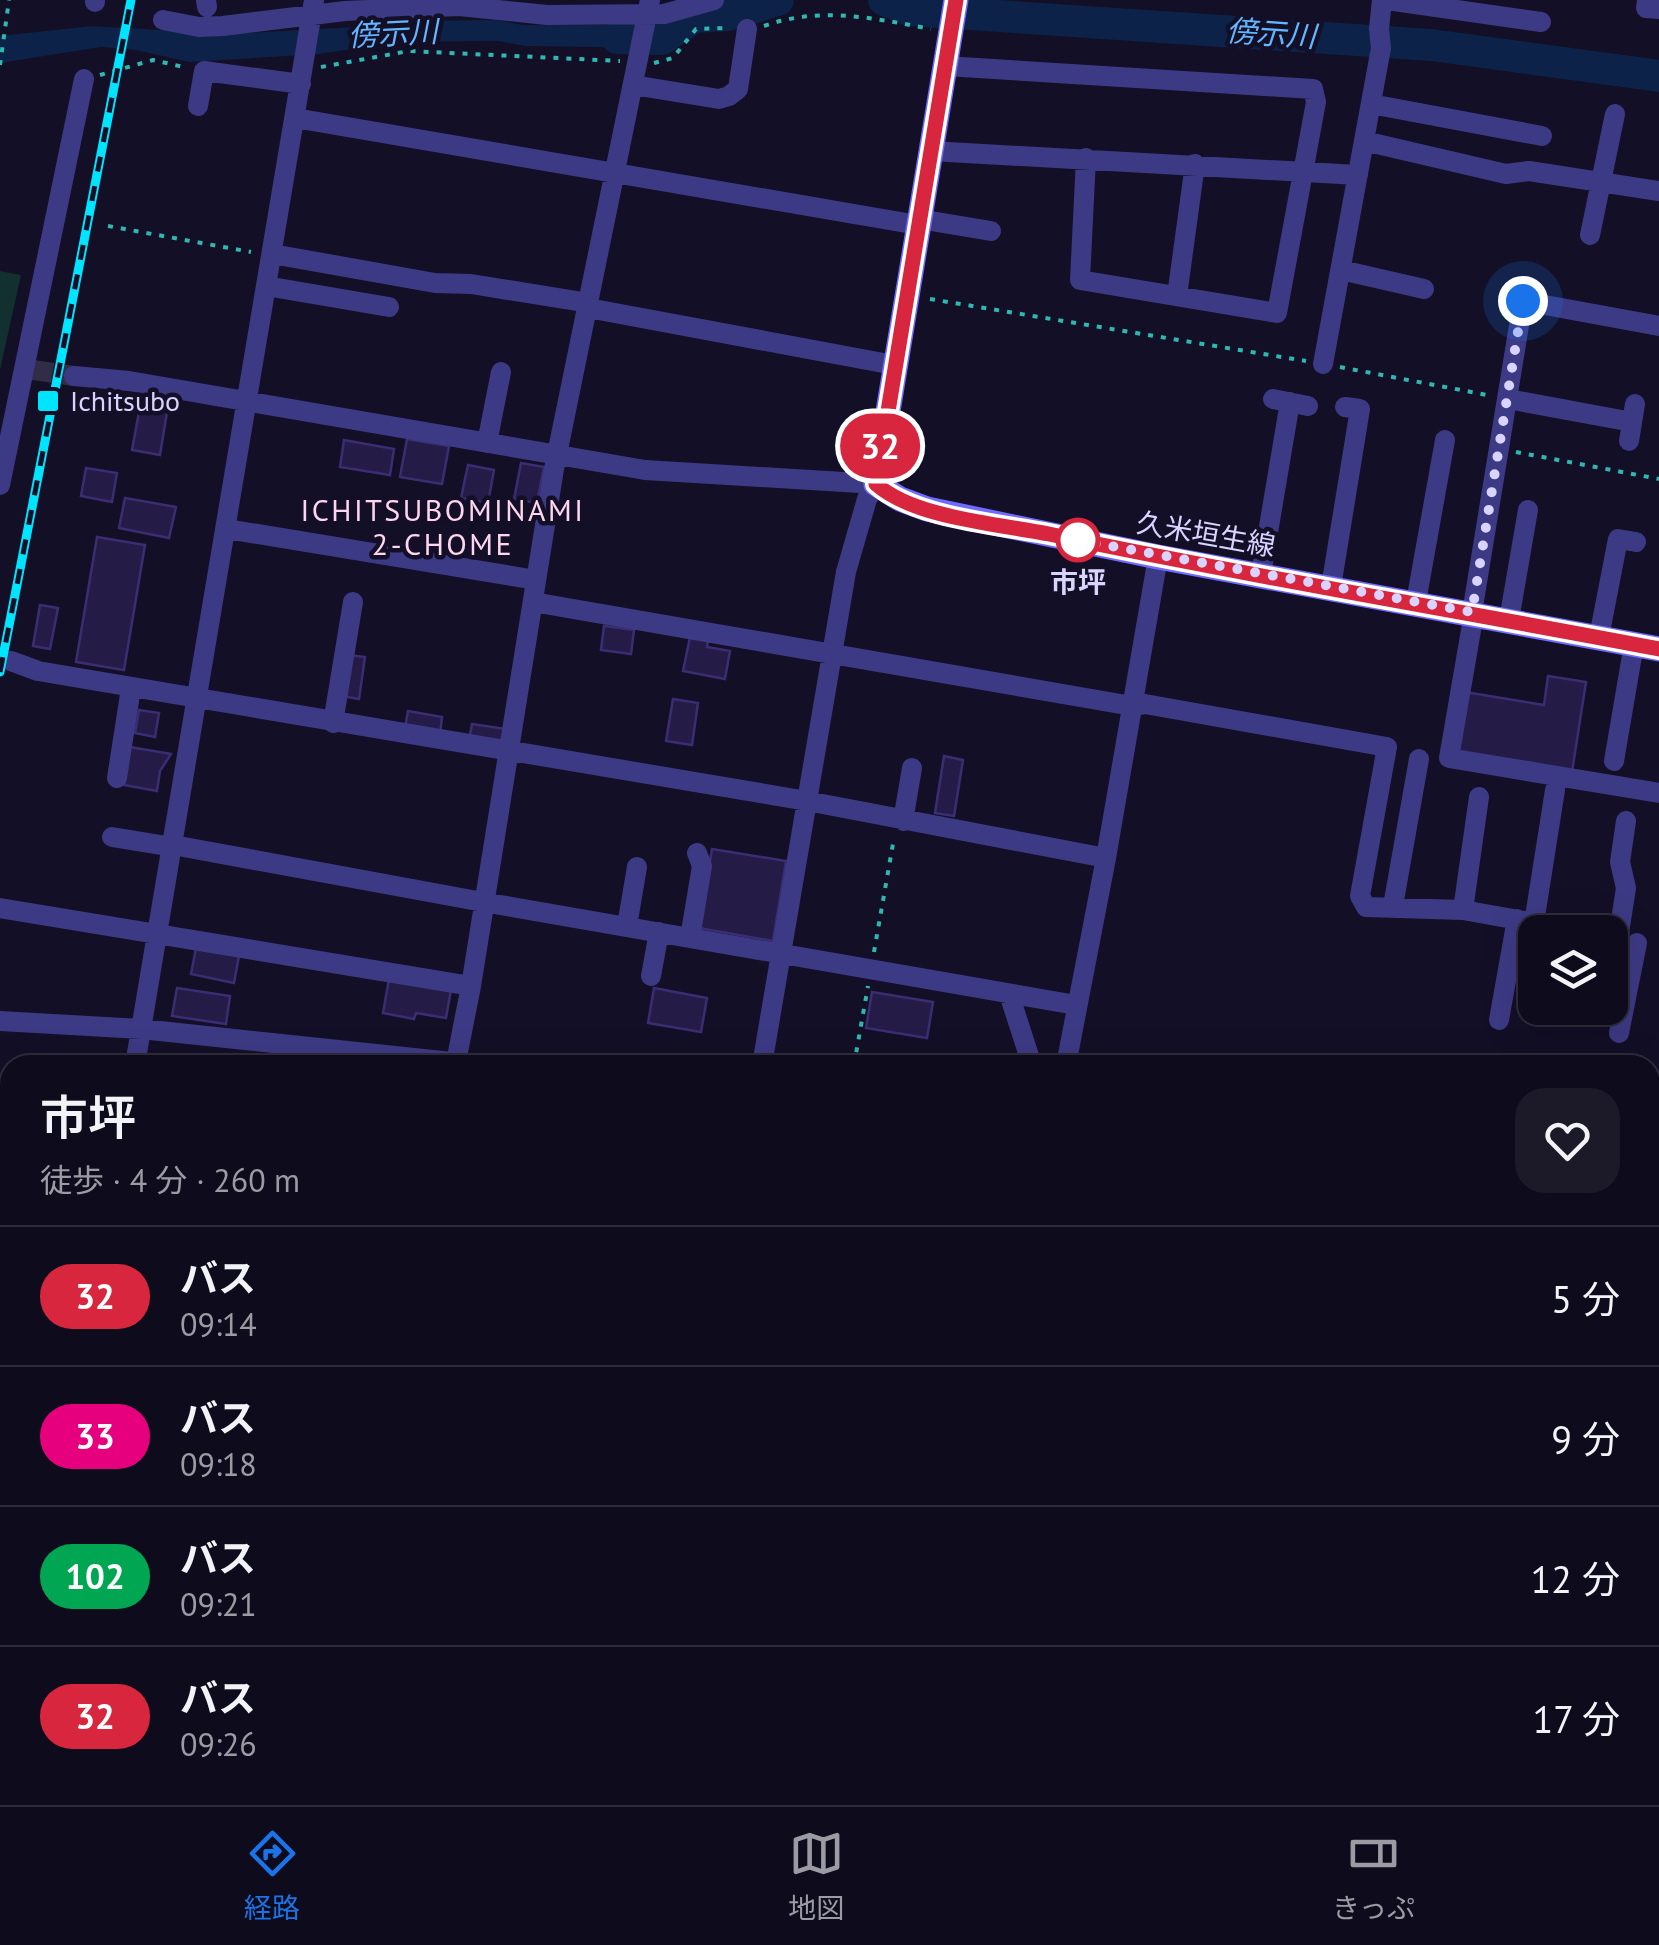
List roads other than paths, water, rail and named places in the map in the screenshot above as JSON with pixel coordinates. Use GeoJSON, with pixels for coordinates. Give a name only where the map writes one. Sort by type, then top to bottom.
{"type":"FeatureCollection","features":[{"type":"Feature","properties":{"kind":"main road"},"geometry":{"type":"LineString","coordinates":[[876,484],[953,15]]}},
{"type":"Feature","properties":{"kind":"main road","name":"久米垣生線"},"geometry":{"type":"LineString","coordinates":[[876,484],[886,493],[928,509],[1158,557],[1647,646]]}},
{"type":"Feature","properties":{"kind":"street"},"geometry":{"type":"LineString","coordinates":[[163,20],[199,26],[267,22],[312,12],[459,6],[548,14],[683,10],[714,0]]}},
{"type":"Feature","properties":{"kind":"street"},"geometry":{"type":"LineString","coordinates":[[1324,364],[1371,104],[1384,0],[1541,22]]}},
{"type":"Feature","properties":{"kind":"street"},"geometry":{"type":"LineString","coordinates":[[1647,0],[1646,8],[1659,9]]}},
{"type":"Feature","properties":{"kind":"street"},"geometry":{"type":"LineString","coordinates":[[457,1055],[558,456],[648,11]]}},
{"type":"Feature","properties":{"kind":"street"},"geometry":{"type":"LineString","coordinates":[[137,1055],[312,12]]}},
{"type":"Feature","properties":{"kind":"street"},"geometry":{"type":"LineString","coordinates":[[636,68],[718,99],[729,96],[738,89],[747,29]]}},
{"type":"Feature","properties":{"kind":"street"},"geometry":{"type":"LineString","coordinates":[[945,66],[1313,89],[1316,102],[1277,313],[1080,280],[1086,158]]}},
{"type":"Feature","properties":{"kind":"street"},"geometry":{"type":"LineString","coordinates":[[198,106],[204,71],[303,71]]}},
{"type":"Feature","properties":{"kind":"street"},"geometry":{"type":"LineString","coordinates":[[0,485],[28,369],[84,79]]}},
{"type":"Feature","properties":{"kind":"street"},"geometry":{"type":"LineString","coordinates":[[1371,104],[1453,109],[1533,127]]}},
{"type":"Feature","properties":{"kind":"street"},"geometry":{"type":"LineString","coordinates":[[1590,234],[1615,114]]}},
{"type":"Feature","properties":{"kind":"street"},"geometry":{"type":"LineString","coordinates":[[295,118],[991,231]]}},
{"type":"Feature","properties":{"kind":"street"},"geometry":{"type":"LineString","coordinates":[[1364,141],[1506,174],[1529,171],[1659,191]]}},
{"type":"Feature","properties":{"kind":"street"},"geometry":{"type":"LineString","coordinates":[[930,151],[1358,175]]}},
{"type":"Feature","properties":{"kind":"street"},"geometry":{"type":"LineString","coordinates":[[1177,296],[1194,164]]}},
{"type":"Feature","properties":{"kind":"street"},"geometry":{"type":"LineString","coordinates":[[272,255],[435,283],[471,284],[894,364]]}},
{"type":"Feature","properties":{"kind":"street"},"geometry":{"type":"LineString","coordinates":[[1340,270],[1424,290]]}},
{"type":"Feature","properties":{"kind":"street"},"geometry":{"type":"LineString","coordinates":[[266,286],[389,307]]}},
{"type":"Feature","properties":{"kind":"street"},"geometry":{"type":"LineString","coordinates":[[1659,326],[1523,301],[1449,758],[1659,792]]}},
{"type":"Feature","properties":{"kind":"street"},"geometry":{"type":"LineString","coordinates":[[487,443],[500,372]]}},
{"type":"Feature","properties":{"kind":"street"},"geometry":{"type":"LineString","coordinates":[[74,376],[248,400],[645,470],[876,484],[867,499],[846,572],[764,1055]]}},
{"type":"Feature","properties":{"kind":"street"},"geometry":{"type":"LineString","coordinates":[[1508,399],[1632,422]]}},
{"type":"Feature","properties":{"kind":"street"},"geometry":{"type":"LineString","coordinates":[[1261,574],[1290,402]]}},
{"type":"Feature","properties":{"kind":"street"},"geometry":{"type":"LineString","coordinates":[[1331,587],[1336,494],[1360,409],[1344,407]]}},
{"type":"Feature","properties":{"kind":"street"},"geometry":{"type":"LineString","coordinates":[[1416,602],[1446,440]]}},
{"type":"Feature","properties":{"kind":"street"},"geometry":{"type":"LineString","coordinates":[[1509,620],[1528,510]]}},
{"type":"Feature","properties":{"kind":"street"},"geometry":{"type":"LineString","coordinates":[[226,529],[536,580]]}},
{"type":"Feature","properties":{"kind":"street"},"geometry":{"type":"LineString","coordinates":[[1599,638],[1618,539],[1636,542]]}},
{"type":"Feature","properties":{"kind":"street"},"geometry":{"type":"LineString","coordinates":[[1068,1055],[1158,557]]}},
{"type":"Feature","properties":{"kind":"street"},"geometry":{"type":"LineString","coordinates":[[333,723],[353,602]]}},
{"type":"Feature","properties":{"kind":"street"},"geometry":{"type":"LineString","coordinates":[[532,602],[1387,747],[1360,896],[1366,907],[1464,910],[1518,920]]}},
{"type":"Feature","properties":{"kind":"street"},"geometry":{"type":"LineString","coordinates":[[1614,760],[1647,646]]}},
{"type":"Feature","properties":{"kind":"street"},"geometry":{"type":"LineString","coordinates":[[11,661],[38,672],[807,800],[1106,858]]}},
{"type":"Feature","properties":{"kind":"street"},"geometry":{"type":"LineString","coordinates":[[117,778],[132,688]]}},
{"type":"Feature","properties":{"kind":"street"},"geometry":{"type":"LineString","coordinates":[[1394,906],[1418,759]]}},
{"type":"Feature","properties":{"kind":"street"},"geometry":{"type":"LineString","coordinates":[[900,820],[912,768]]}},
{"type":"Feature","properties":{"kind":"street"},"geometry":{"type":"LineString","coordinates":[[1527,915],[1555,790]]}},
{"type":"Feature","properties":{"kind":"street"},"geometry":{"type":"LineString","coordinates":[[1464,910],[1481,798]]}},
{"type":"Feature","properties":{"kind":"street"},"geometry":{"type":"LineString","coordinates":[[1624,915],[1626,888],[1620,862],[1626,822]]}},
{"type":"Feature","properties":{"kind":"street"},"geometry":{"type":"LineString","coordinates":[[112,836],[1076,1005]]}},
{"type":"Feature","properties":{"kind":"street"},"geometry":{"type":"LineString","coordinates":[[690,938],[702,866],[697,853]]}},
{"type":"Feature","properties":{"kind":"street"},"geometry":{"type":"LineString","coordinates":[[628,926],[637,867]]}},
{"type":"Feature","properties":{"kind":"street"},"geometry":{"type":"LineString","coordinates":[[0,908],[472,986]]}},
{"type":"Feature","properties":{"kind":"street"},"geometry":{"type":"LineString","coordinates":[[651,976],[659,932]]}},
{"type":"Feature","properties":{"kind":"street"},"geometry":{"type":"LineString","coordinates":[[1628,941],[1659,947]]}},
{"type":"Feature","properties":{"kind":"street"},"geometry":{"type":"LineString","coordinates":[[1499,1020],[1518,950]]}},
{"type":"Feature","properties":{"kind":"street"},"geometry":{"type":"LineString","coordinates":[[1009,994],[1029,1055]]}},
{"type":"Feature","properties":{"kind":"street"},"geometry":{"type":"LineString","coordinates":[[0,1021],[141,1028],[391,1055]]}},
{"type":"Feature","properties":{"kind":"street"},"geometry":{"type":"LineString","coordinates":[[1618,1025],[1618,1034]]}},
{"type":"Feature","properties":{"kind":"water"},"geometry":{"type":"Polygon","coordinates":[[[496,20],[523,25],[657,25],[662,48],[525,46],[498,41],[397,42],[319,54],[189,62],[101,47],[0,63],[0,36],[92,26],[227,34],[399,21],[496,20]]]}},
{"type":"Feature","properties":{"kind":"waterway","name":"傍示川"},"geometry":{"type":"LineString","coordinates":[[617,38],[662,39],[694,17],[728,15],[778,0]]}},
{"type":"Feature","properties":{"kind":"waterway","name":"傍示川"},"geometry":{"type":"LineString","coordinates":[[884,0],[909,10],[1431,45],[1659,76]]}},
{"type":"Feature","properties":{"kind":"tunnel"},"geometry":{"type":"LineString","coordinates":[[33,370],[74,376]]}},
{"type":"Feature","properties":{"kind":"railway"},"geometry":{"type":"LineString","coordinates":[[0,672],[131,0]]}},
{"type":"Feature","properties":{"kind":"place","name":"Ichitsubo"},"geometry":{"type":"Point","coordinates":[48,401]}},
{"type":"Feature","properties":{"kind":"place","name":"市坪"},"geometry":{"type":"Point","coordinates":[1078,540]}},
{"type":"Feature","properties":{"kind":"district","name":"ICHITSUBOMINAMI 2-CHOME"},"geometry":{"type":"Point","coordinates":[443,528]}}]}
